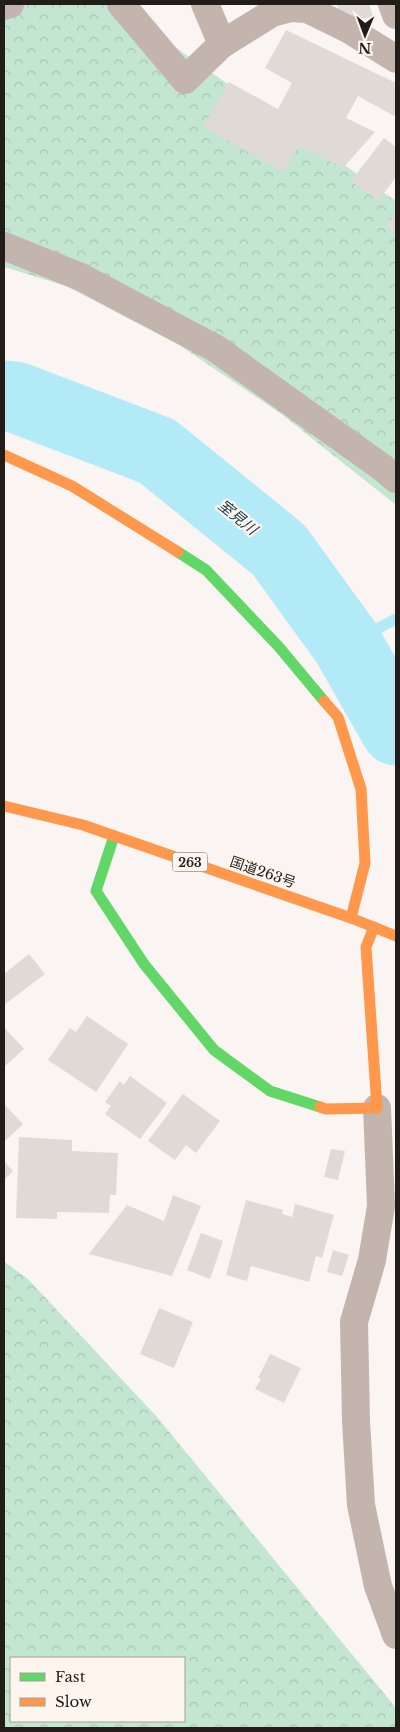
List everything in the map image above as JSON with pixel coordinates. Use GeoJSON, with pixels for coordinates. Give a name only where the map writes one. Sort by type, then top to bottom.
{"type":"FeatureCollection","features":[{"type":"Feature","properties":{"kind":"main road"},"geometry":{"type":"LineString","coordinates":[[4,455],[72,486],[206,570],[279,647],[338,717],[361,789],[366,863],[351,918]]}},
{"type":"Feature","properties":{"kind":"main road","name":"国道263号"},"geometry":{"type":"LineString","coordinates":[[4,806],[83,825],[351,918],[396,936]]}},
{"type":"Feature","properties":{"kind":"main road"},"geometry":{"type":"LineString","coordinates":[[114,836],[96,891],[144,964],[214,1050],[270,1091],[326,1109],[376,1108],[366,947],[374,927]]}},
{"type":"Feature","properties":{"kind":"street"},"geometry":{"type":"LineString","coordinates":[[4,6],[10,4]]}},
{"type":"Feature","properties":{"kind":"street"},"geometry":{"type":"LineString","coordinates":[[122,4],[184,80],[222,44],[272,12],[291,8],[308,9],[348,29],[396,59]]}},
{"type":"Feature","properties":{"kind":"street"},"geometry":{"type":"LineString","coordinates":[[205,4],[222,44]]}},
{"type":"Feature","properties":{"kind":"street"},"geometry":{"type":"LineString","coordinates":[[392,4],[396,15]]}},
{"type":"Feature","properties":{"kind":"street"},"geometry":{"type":"LineString","coordinates":[[4,246],[81,277],[216,348],[396,479]]}},
{"type":"Feature","properties":{"kind":"street"},"geometry":{"type":"LineString","coordinates":[[376,1108],[381,1206],[372,1260],[354,1322],[356,1421],[361,1505],[378,1586],[396,1635]]}},
{"type":"Feature","properties":{"kind":"green space"},"geometry":{"type":"Polygon","coordinates":[[[4,4],[113,4],[396,201],[396,505],[280,413],[179,345],[66,286],[4,267],[4,4]]]}},
{"type":"Feature","properties":{"kind":"green space"},"geometry":{"type":"Polygon","coordinates":[[[4,1262],[27,1278],[157,1417],[396,1708],[396,1728],[4,1728],[4,1262]]]}},
{"type":"Feature","properties":{"kind":"building"},"geometry":{"type":"Polygon","coordinates":[[[337,4],[369,4],[373,16],[353,22],[350,13],[341,16],[337,4]]]}},
{"type":"Feature","properties":{"kind":"building"},"geometry":{"type":"Polygon","coordinates":[[[286,30],[396,83],[396,113],[394,116],[358,96],[346,118],[375,132],[343,168],[298,146],[284,172],[203,127],[229,82],[278,109],[292,83],[265,68],[286,30]]]}},
{"type":"Feature","properties":{"kind":"building"},"geometry":{"type":"Polygon","coordinates":[[[384,138],[396,147],[396,177],[378,201],[351,181],[384,138]]]}},
{"type":"Feature","properties":{"kind":"building"},"geometry":{"type":"Polygon","coordinates":[[[396,213],[396,234],[386,225],[396,213]]]}},
{"type":"Feature","properties":{"kind":"building"},"geometry":{"type":"Polygon","coordinates":[[[29,954],[45,974],[4,1005],[4,974],[29,954]]]}},
{"type":"Feature","properties":{"kind":"building"},"geometry":{"type":"Polygon","coordinates":[[[87,1016],[128,1044],[96,1092],[48,1060],[70,1028],[76,1032],[87,1016]]]}},
{"type":"Feature","properties":{"kind":"building"},"geometry":{"type":"Polygon","coordinates":[[[4,1027],[24,1049],[4,1067],[4,1027]]]}},
{"type":"Feature","properties":{"kind":"building"},"geometry":{"type":"Polygon","coordinates":[[[130,1076],[167,1103],[140,1139],[105,1114],[111,1106],[105,1102],[120,1081],[124,1085],[130,1076]]]}},
{"type":"Feature","properties":{"kind":"building"},"geometry":{"type":"Polygon","coordinates":[[[183,1094],[220,1121],[196,1153],[186,1145],[175,1160],[148,1141],[183,1094]]]}},
{"type":"Feature","properties":{"kind":"building"},"geometry":{"type":"Polygon","coordinates":[[[4,1104],[23,1124],[4,1142],[4,1104]]]}},
{"type":"Feature","properties":{"kind":"building"},"geometry":{"type":"Polygon","coordinates":[[[19,1137],[72,1140],[72,1151],[118,1153],[116,1195],[110,1195],[109,1213],[57,1212],[57,1219],[16,1218],[19,1137]]]}},
{"type":"Feature","properties":{"kind":"building"},"geometry":{"type":"Polygon","coordinates":[[[331,1149],[345,1151],[338,1180],[324,1177],[331,1149]]]}},
{"type":"Feature","properties":{"kind":"building"},"geometry":{"type":"Polygon","coordinates":[[[4,1161],[13,1171],[4,1180],[4,1161]]]}},
{"type":"Feature","properties":{"kind":"building"},"geometry":{"type":"Polygon","coordinates":[[[173,1195],[201,1206],[172,1276],[89,1254],[127,1205],[164,1221],[173,1195]]]}},
{"type":"Feature","properties":{"kind":"building"},"geometry":{"type":"Polygon","coordinates":[[[246,1200],[283,1210],[282,1214],[292,1217],[295,1204],[334,1215],[322,1258],[316,1256],[309,1282],[251,1266],[247,1281],[226,1275],[246,1200]]]}},
{"type":"Feature","properties":{"kind":"building"},"geometry":{"type":"Polygon","coordinates":[[[201,1233],[223,1241],[210,1279],[187,1270],[201,1233]]]}},
{"type":"Feature","properties":{"kind":"building"},"geometry":{"type":"Polygon","coordinates":[[[333,1250],[349,1255],[342,1276],[327,1272],[333,1250]]]}},
{"type":"Feature","properties":{"kind":"building"},"geometry":{"type":"Polygon","coordinates":[[[159,1308],[193,1322],[174,1368],[140,1354],[159,1308]]]}},
{"type":"Feature","properties":{"kind":"building"},"geometry":{"type":"Polygon","coordinates":[[[270,1354],[301,1368],[284,1403],[255,1389],[261,1379],[258,1378],[270,1354]]]}},
{"type":"Feature","properties":{"kind":"waterway","name":"室見川"},"geometry":{"type":"LineString","coordinates":[[4,396],[15,397],[157,451],[279,550],[347,644],[396,730]]}},
{"type":"Feature","properties":{"kind":"waterway"},"geometry":{"type":"LineString","coordinates":[[347,644],[396,619]]}},
{"type":"Feature","properties":{"kind":"traffic: fast"},"geometry":{"type":"LineString","coordinates":[[178,552],[206,570],[279,647],[324,701]]}},
{"type":"Feature","properties":{"kind":"traffic: fast"},"geometry":{"type":"LineString","coordinates":[[114,836],[96,891],[144,964],[214,1050],[270,1091],[320,1107]]}},
{"type":"Feature","properties":{"kind":"traffic: slow"},"geometry":{"type":"LineString","coordinates":[[4,455],[72,486],[178,552]]}},
{"type":"Feature","properties":{"kind":"traffic: slow"},"geometry":{"type":"LineString","coordinates":[[324,701],[338,717],[361,789],[365,863],[351,918]]}},
{"type":"Feature","properties":{"kind":"traffic: slow"},"geometry":{"type":"LineString","coordinates":[[4,806],[83,825],[351,918],[396,936]]}},
{"type":"Feature","properties":{"kind":"traffic: slow"},"geometry":{"type":"LineString","coordinates":[[320,1107],[326,1109],[377,1108],[366,947],[374,927]]}}]}
